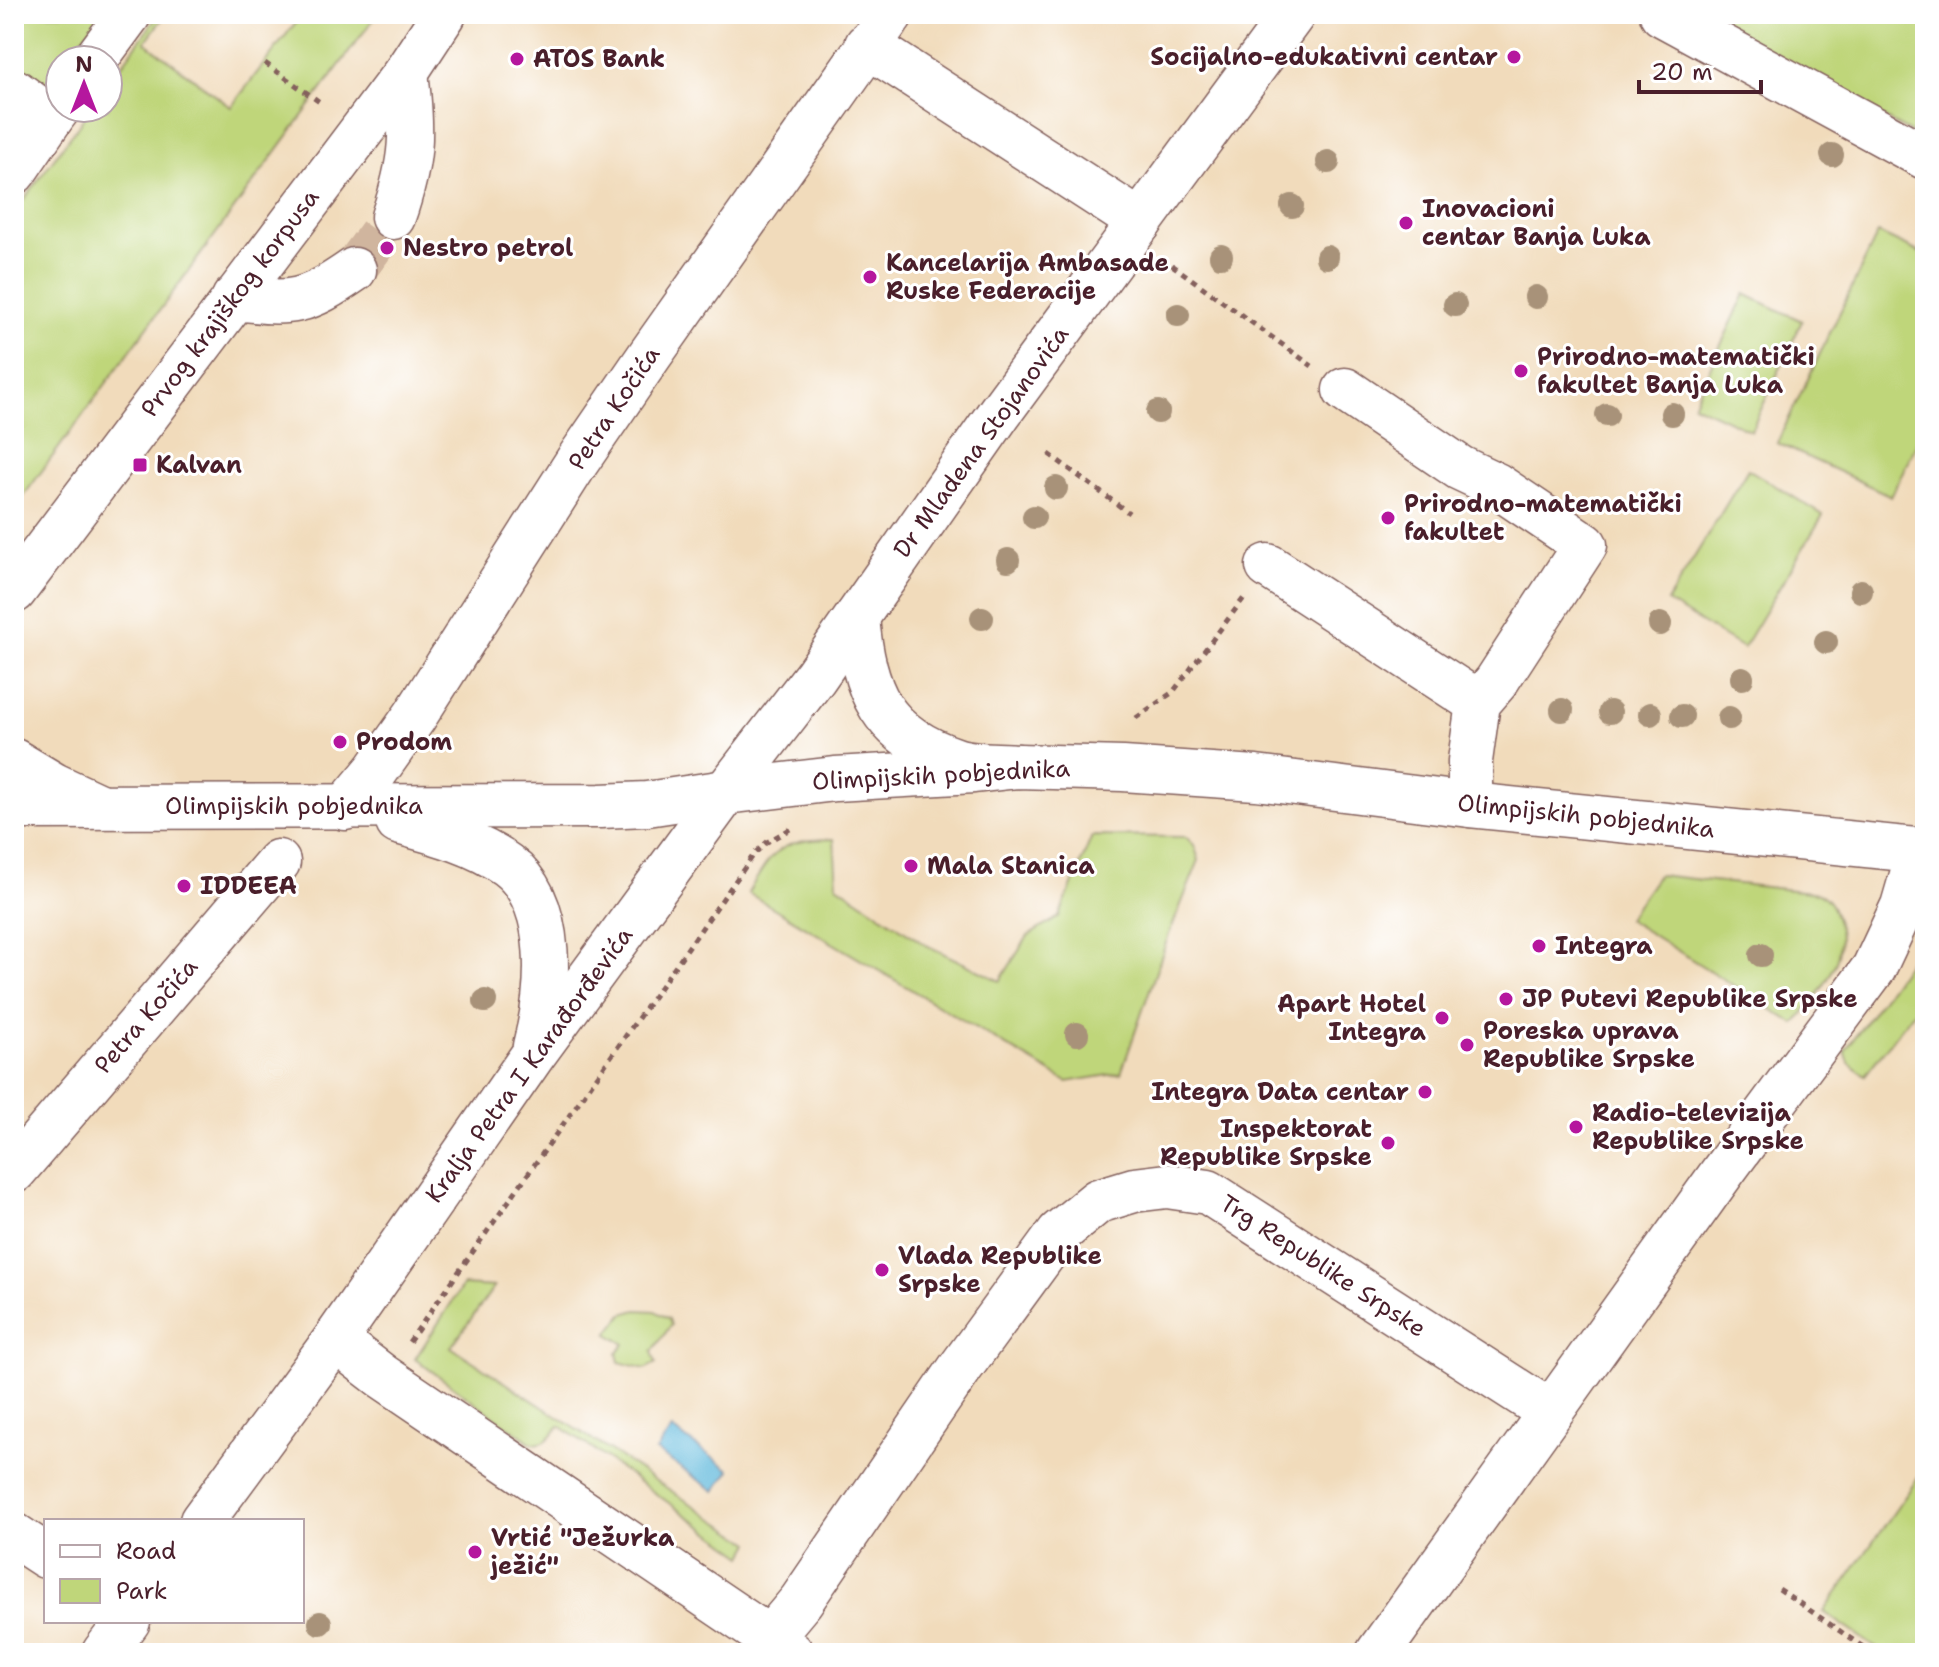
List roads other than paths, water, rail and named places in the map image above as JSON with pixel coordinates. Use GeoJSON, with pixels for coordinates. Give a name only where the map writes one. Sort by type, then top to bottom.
{"type":"FeatureCollection","features":[{"type":"Feature","properties":{"kind":"street"},"geometry":{"type":"LineString","coordinates":[[107,44],[129,14]]}},
{"type":"Feature","properties":{"kind":"street","name":"Prvog krajiškog korpusa"},"geometry":{"type":"LineString","coordinates":[[14,591],[406,72],[444,14]]}},
{"type":"Feature","properties":{"kind":"street","name":"Dr Mladena Stojanovića"},"geometry":{"type":"LineString","coordinates":[[726,792],[815,677],[1000,412],[1293,14]]}},
{"type":"Feature","properties":{"kind":"street"},"geometry":{"type":"LineString","coordinates":[[1662,14],[1925,157]]}},
{"type":"Feature","properties":{"kind":"street"},"geometry":{"type":"LineString","coordinates":[[879,29],[1140,222]]}},
{"type":"Feature","properties":{"kind":"street","name":"Petra Kočića"},"geometry":{"type":"LineString","coordinates":[[345,808],[415,716],[578,460],[879,29]]}},
{"type":"Feature","properties":{"kind":"street"},"geometry":{"type":"LineString","coordinates":[[401,223],[410,148],[411,116],[406,72]]}},
{"type":"Feature","properties":{"kind":"street"},"geometry":{"type":"LineString","coordinates":[[14,91],[44,106]]}},
{"type":"Feature","properties":{"kind":"street"},"geometry":{"type":"LineString","coordinates":[[14,172],[48,124]]}},
{"type":"Feature","properties":{"kind":"street"},"geometry":{"type":"LineString","coordinates":[[234,298],[280,303],[320,293],[363,276]]}},
{"type":"Feature","properties":{"kind":"street"},"geometry":{"type":"LineString","coordinates":[[1345,390],[1460,468],[1496,485],[1585,545],[1496,682],[1478,703],[1470,761],[1470,805]]}},
{"type":"Feature","properties":{"kind":"street"},"geometry":{"type":"LineString","coordinates":[[1268,566],[1478,703]]}},
{"type":"Feature","properties":{"kind":"street"},"geometry":{"type":"LineString","coordinates":[[857,617],[860,656],[873,698],[890,720],[917,741],[958,761],[1018,766]]}},
{"type":"Feature","properties":{"kind":"street","name":"Olimpijskih pobjednika"},"geometry":{"type":"LineString","coordinates":[[14,761],[54,785],[97,805]]}},
{"type":"Feature","properties":{"kind":"street","name":"Olimpijskih pobjednika"},"geometry":{"type":"LineString","coordinates":[[14,807],[345,808],[647,804],[835,779],[1018,766],[1256,778],[1470,805],[1922,851]]}},
{"type":"Feature","properties":{"kind":"street","name":"Kralja Petra I Karađorđevića"},"geometry":{"type":"LineString","coordinates":[[203,1519],[335,1340],[533,1055],[726,792]]}},
{"type":"Feature","properties":{"kind":"street"},"geometry":{"type":"LineString","coordinates":[[345,808],[453,837],[509,866],[521,880],[539,912],[545,937],[545,995],[533,1055]]}},
{"type":"Feature","properties":{"kind":"street"},"geometry":{"type":"LineString","coordinates":[[1378,1653],[1874,968],[1903,906],[1922,851]]}},
{"type":"Feature","properties":{"kind":"street","name":"Petra Kočića"},"geometry":{"type":"LineString","coordinates":[[14,1171],[278,862]]}},
{"type":"Feature","properties":{"kind":"street","name":"Trg Republike Srpske"},"geometry":{"type":"LineString","coordinates":[[781,1646],[801,1601],[961,1367],[1059,1233],[1098,1201],[1134,1190],[1167,1186],[1208,1192],[1550,1412]]}},
{"type":"Feature","properties":{"kind":"street"},"geometry":{"type":"LineString","coordinates":[[335,1340],[395,1385],[781,1646]]}},
{"type":"Feature","properties":{"kind":"street"},"geometry":{"type":"LineString","coordinates":[[14,1535],[44,1555]]}},
{"type":"Feature","properties":{"kind":"street"},"geometry":{"type":"LineString","coordinates":[[104,1653],[126,1623]]}},
{"type":"Feature","properties":{"kind":"water"},"geometry":{"type":"Polygon","coordinates":[[[672,1429],[730,1470],[715,1491],[656,1451],[672,1429]]]}},
{"type":"Feature","properties":{"kind":"tunnel"},"geometry":{"type":"LineString","coordinates":[[354,270],[393,217]]}},
{"type":"Feature","properties":{"kind":"place","name":"Socijalno-edukativni centar"},"geometry":{"type":"Point","coordinates":[1514,57]}},
{"type":"Feature","properties":{"kind":"place","name":"ATOS Bank"},"geometry":{"type":"Point","coordinates":[517,59]}},
{"type":"Feature","properties":{"kind":"place","name":"Inovacioni centar Banja Luka"},"geometry":{"type":"Point","coordinates":[1406,223]}},
{"type":"Feature","properties":{"kind":"place","name":"Nestro petrol"},"geometry":{"type":"Point","coordinates":[387,248]}},
{"type":"Feature","properties":{"kind":"place","name":"Kancelarija Ambasade Ruske Federacije"},"geometry":{"type":"Point","coordinates":[870,277]}},
{"type":"Feature","properties":{"kind":"place","name":"Prirodno-matematički fakultet Banja Luka"},"geometry":{"type":"Point","coordinates":[1521,371]}},
{"type":"Feature","properties":{"kind":"place","name":"Kalvan"},"geometry":{"type":"Point","coordinates":[140,465]}},
{"type":"Feature","properties":{"kind":"place","name":"Prirodno-matematički fakultet"},"geometry":{"type":"Point","coordinates":[1388,518]}},
{"type":"Feature","properties":{"kind":"place","name":"Prodom"},"geometry":{"type":"Point","coordinates":[340,742]}},
{"type":"Feature","properties":{"kind":"place","name":"Mala Stanica"},"geometry":{"type":"Point","coordinates":[911,866]}},
{"type":"Feature","properties":{"kind":"place","name":"IDDEEA"},"geometry":{"type":"Point","coordinates":[184,886]}},
{"type":"Feature","properties":{"kind":"place","name":"Integra"},"geometry":{"type":"Point","coordinates":[1539,946]}},
{"type":"Feature","properties":{"kind":"place","name":"JP Putevi Republike Srpske"},"geometry":{"type":"Point","coordinates":[1506,999]}},
{"type":"Feature","properties":{"kind":"place","name":"Apart Hotel Integra"},"geometry":{"type":"Point","coordinates":[1442,1018]}},
{"type":"Feature","properties":{"kind":"place","name":"Poreska uprava Republike Srpske"},"geometry":{"type":"Point","coordinates":[1467,1045]}},
{"type":"Feature","properties":{"kind":"place","name":"Integra Data centar"},"geometry":{"type":"Point","coordinates":[1425,1092]}},
{"type":"Feature","properties":{"kind":"place","name":"Radio-televizija Republike Srpske"},"geometry":{"type":"Point","coordinates":[1576,1127]}},
{"type":"Feature","properties":{"kind":"place","name":"Inspektorat Republike Srpske"},"geometry":{"type":"Point","coordinates":[1388,1143]}},
{"type":"Feature","properties":{"kind":"place","name":"Vlada Republike Srpske"},"geometry":{"type":"Point","coordinates":[882,1270]}},
{"type":"Feature","properties":{"kind":"place","name":"Vrtić \"Ježurka ježić\""},"geometry":{"type":"Point","coordinates":[475,1552]}}]}
